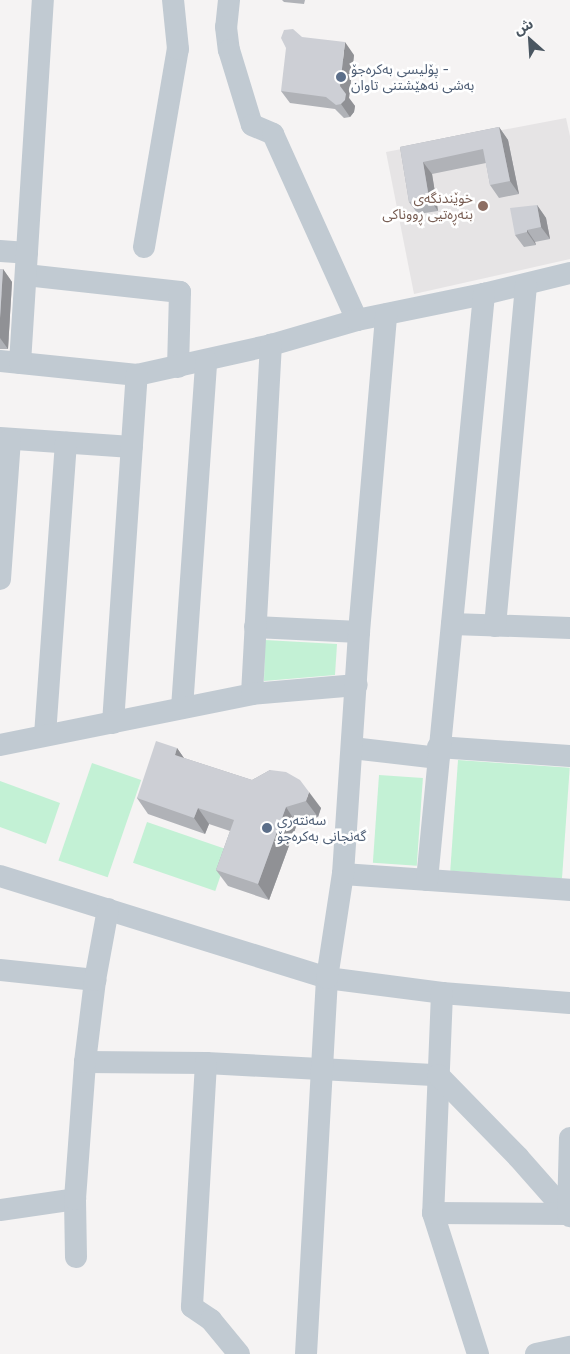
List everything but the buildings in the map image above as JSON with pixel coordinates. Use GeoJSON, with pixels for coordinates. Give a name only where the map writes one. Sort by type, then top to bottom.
{"type":"FeatureCollection","features":[{"type":"Feature","properties":{"kind":"street"},"geometry":{"type":"LineString","coordinates":[[43,0],[26,264],[10,362],[138,376],[271,345],[357,320],[484,294],[570,273]]}},
{"type":"Feature","properties":{"kind":"street"},"geometry":{"type":"LineString","coordinates":[[144,248],[178,49],[173,0]]}},
{"type":"Feature","properties":{"kind":"street"},"geometry":{"type":"LineString","coordinates":[[229,0],[226,27],[229,50],[252,125],[273,134],[357,320]]}},
{"type":"Feature","properties":{"kind":"street"},"geometry":{"type":"LineString","coordinates":[[0,250],[26,264],[180,292],[178,367]]}},
{"type":"Feature","properties":{"kind":"street"},"geometry":{"type":"LineString","coordinates":[[533,282],[570,283]]}},
{"type":"Feature","properties":{"kind":"street"},"geometry":{"type":"LineString","coordinates":[[495,626],[533,282]]}},
{"type":"Feature","properties":{"kind":"street"},"geometry":{"type":"LineString","coordinates":[[427,880],[484,294]]}},
{"type":"Feature","properties":{"kind":"street"},"geometry":{"type":"LineString","coordinates":[[306,1354],[320,1069],[327,978],[343,874],[357,685],[359,632],[386,314]]}},
{"type":"Feature","properties":{"kind":"street"},"geometry":{"type":"LineString","coordinates":[[252,694],[271,345]]}},
{"type":"Feature","properties":{"kind":"street"},"geometry":{"type":"LineString","coordinates":[[182,708],[206,361]]}},
{"type":"Feature","properties":{"kind":"street"},"geometry":{"type":"LineString","coordinates":[[113,723],[138,376]]}},
{"type":"Feature","properties":{"kind":"street"},"geometry":{"type":"LineString","coordinates":[[0,579],[5,439],[132,447]]}},
{"type":"Feature","properties":{"kind":"street"},"geometry":{"type":"LineString","coordinates":[[45,736],[66,443]]}},
{"type":"Feature","properties":{"kind":"street"},"geometry":{"type":"LineString","coordinates":[[452,624],[570,628]]}},
{"type":"Feature","properties":{"kind":"street"},"geometry":{"type":"LineString","coordinates":[[255,627],[359,632]]}},
{"type":"Feature","properties":{"kind":"street"},"geometry":{"type":"LineString","coordinates":[[0,745],[252,694],[357,685]]}},
{"type":"Feature","properties":{"kind":"street"},"geometry":{"type":"LineString","coordinates":[[352,748],[570,756]]}},
{"type":"Feature","properties":{"kind":"street"},"geometry":{"type":"LineString","coordinates":[[343,874],[570,890]]}},
{"type":"Feature","properties":{"kind":"street"},"geometry":{"type":"LineString","coordinates":[[0,876],[327,978],[442,993],[570,1003]]}},
{"type":"Feature","properties":{"kind":"street"},"geometry":{"type":"LineString","coordinates":[[76,1258],[74,1199],[85,1062],[95,980],[108,909]]}},
{"type":"Feature","properties":{"kind":"street"},"geometry":{"type":"LineString","coordinates":[[0,970],[95,980]]}},
{"type":"Feature","properties":{"kind":"street"},"geometry":{"type":"LineString","coordinates":[[442,993],[433,1213],[478,1354]]}},
{"type":"Feature","properties":{"kind":"street"},"geometry":{"type":"LineString","coordinates":[[85,1062],[206,1063],[438,1075],[518,1157],[569,1215]]}},
{"type":"Feature","properties":{"kind":"street"},"geometry":{"type":"LineString","coordinates":[[206,1063],[192,1307],[211,1320],[239,1354]]}},
{"type":"Feature","properties":{"kind":"street"},"geometry":{"type":"LineString","coordinates":[[569,1215],[570,1138]]}},
{"type":"Feature","properties":{"kind":"street"},"geometry":{"type":"LineString","coordinates":[[0,1210],[74,1199]]}},
{"type":"Feature","properties":{"kind":"street"},"geometry":{"type":"LineString","coordinates":[[433,1213],[569,1215]]}},
{"type":"Feature","properties":{"kind":"shaded area","name":"خوێندنگەی بنەڕەتیی ڕووناکی"},"geometry":{"type":"Polygon","coordinates":[[[566,118],[570,136],[570,259],[414,294],[386,152],[566,118]]]}},
{"type":"Feature","properties":{"kind":"green space"},"geometry":{"type":"Polygon","coordinates":[[[265,640],[337,644],[335,675],[264,681],[265,640]]]}},
{"type":"Feature","properties":{"kind":"green space"},"geometry":{"type":"Polygon","coordinates":[[[458,760],[570,768],[562,879],[450,871],[458,760]]]}},
{"type":"Feature","properties":{"kind":"green space"},"geometry":{"type":"Polygon","coordinates":[[[92,763],[141,780],[108,877],[58,860],[92,763]]]}},
{"type":"Feature","properties":{"kind":"green space"},"geometry":{"type":"Polygon","coordinates":[[[379,775],[423,778],[417,866],[373,863],[379,775]]]}},
{"type":"Feature","properties":{"kind":"green space"},"geometry":{"type":"Polygon","coordinates":[[[0,781],[60,803],[46,844],[0,827],[0,781]]]}},
{"type":"Feature","properties":{"kind":"green space"},"geometry":{"type":"Polygon","coordinates":[[[147,822],[229,850],[215,891],[133,863],[147,822]]]}},
{"type":"Feature","properties":{"kind":"place","name":"پۆلیسی بەکرەجۆ - بەشی نەهێشتنی تاوان"},"geometry":{"type":"Point","coordinates":[341,77]}},
{"type":"Feature","properties":{"kind":"place","name":"خوێندنگەی بنەڕەتیی ڕووناکی"},"geometry":{"type":"Point","coordinates":[483,206]}},
{"type":"Feature","properties":{"kind":"place","name":"سەنتەری گەنجانی بەکرەجۆ"},"geometry":{"type":"Point","coordinates":[267,828]}}]}
